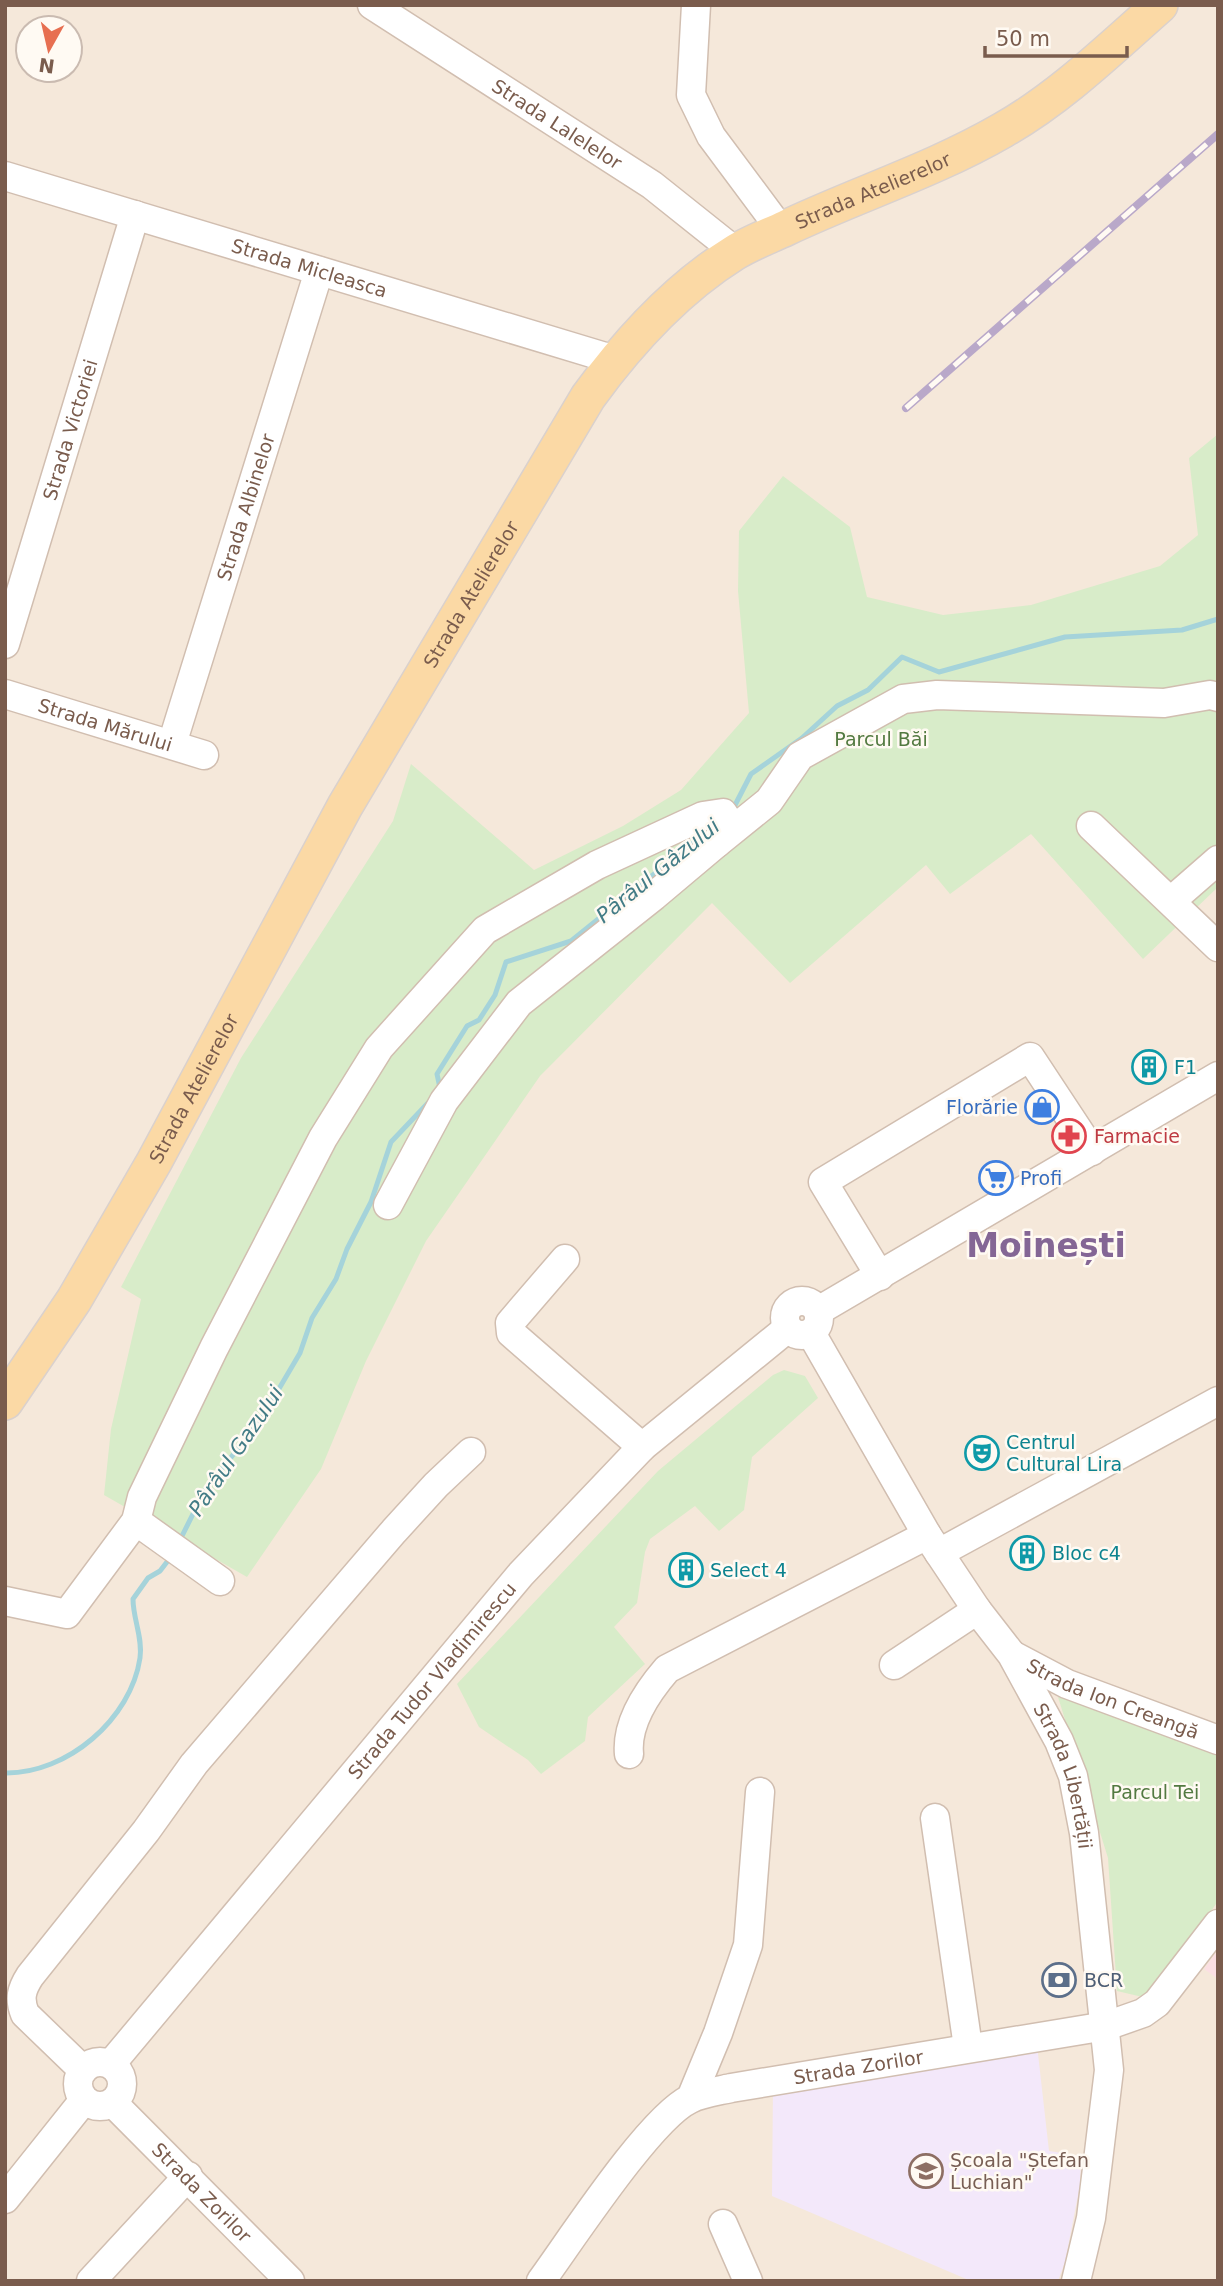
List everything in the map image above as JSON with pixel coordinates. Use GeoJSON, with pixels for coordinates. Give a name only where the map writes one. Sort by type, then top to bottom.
{"type":"FeatureCollection","features":[{"type":"Feature","properties":{"kind":"main road","name":"Strada Atelierelor"},"geometry":{"type":"LineString","coordinates":[[5,1402],[74,1300],[154,1162],[339,817],[588,397],[615,360],[697,279],[736,252],[960,153],[1004,130],[1041,107],[1160,5]]}},
{"type":"Feature","properties":{"kind":"street","name":"Strada Lalelelor"},"geometry":{"type":"LineString","coordinates":[[372,5],[652,186],[736,252]]}},
{"type":"Feature","properties":{"kind":"street"},"geometry":{"type":"LineString","coordinates":[[696,5],[691,94],[710,136],[781,230]]}},
{"type":"Feature","properties":{"kind":"street","name":"Strada Micleasca"},"geometry":{"type":"LineString","coordinates":[[5,176],[615,360]]}},
{"type":"Feature","properties":{"kind":"street","name":"Strada Victoriei"},"geometry":{"type":"LineString","coordinates":[[5,644],[135,215]]}},
{"type":"Feature","properties":{"kind":"street","name":"Strada Albinelor"},"geometry":{"type":"LineString","coordinates":[[172,744],[319,271]]}},
{"type":"Feature","properties":{"kind":"street","name":"Strada Mărului"},"geometry":{"type":"LineString","coordinates":[[5,694],[204,755]]}},
{"type":"Feature","properties":{"kind":"street"},"geometry":{"type":"LineString","coordinates":[[388,1205],[444,1101],[519,1003],[654,897],[722,825],[769,800],[800,756],[903,699],[937,695],[1164,703],[1218,696]]}},
{"type":"Feature","properties":{"kind":"street"},"geometry":{"type":"LineString","coordinates":[[5,1601],[66,1614],[136,1521],[142,1497],[214,1348],[323,1138],[379,1048],[485,930],[597,865],[703,816],[722,825]]}},
{"type":"Feature","properties":{"kind":"street"},"geometry":{"type":"LineString","coordinates":[[1091,826],[1218,947]]}},
{"type":"Feature","properties":{"kind":"street"},"geometry":{"type":"LineString","coordinates":[[1171,901],[1218,860]]}},
{"type":"Feature","properties":{"kind":"street"},"geometry":{"type":"LineString","coordinates":[[880,1276],[823,1182],[1030,1057],[1092,1151]]}},
{"type":"Feature","properties":{"kind":"street","name":"Strada Tudor Vladimirescu"},"geometry":{"type":"LineString","coordinates":[[111,2064],[521,1574],[642,1447],[806,1324],[880,1276],[1218,1076]]}},
{"type":"Feature","properties":{"kind":"street"},"geometry":{"type":"LineString","coordinates":[[565,1259],[510,1323],[511,1333],[642,1447]]}},
{"type":"Feature","properties":{"kind":"street","name":"Strada Libertății"},"geometry":{"type":"LineString","coordinates":[[806,1324],[933,1544],[976,1610],[1012,1655],[1046,1716],[1073,1776],[1080,1806],[1109,2070],[1091,2218],[1076,2281]]}},
{"type":"Feature","properties":{"kind":"street"},"geometry":{"type":"LineString","coordinates":[[629,1754],[628,1745],[645,1695],[667,1669],[933,1544],[1218,1401]]}},
{"type":"Feature","properties":{"kind":"street"},"geometry":{"type":"LineString","coordinates":[[83,2070],[25,2014],[21,2002],[22,1989],[30,1976],[146,1831],[194,1764],[394,1531],[471,1452]]}},
{"type":"Feature","properties":{"kind":"street"},"geometry":{"type":"LineString","coordinates":[[136,1521],[220,1581]]}},
{"type":"Feature","properties":{"kind":"street"},"geometry":{"type":"LineString","coordinates":[[894,1665],[976,1610]]}},
{"type":"Feature","properties":{"kind":"street","name":"Strada Ion Creangă"},"geometry":{"type":"LineString","coordinates":[[1012,1655],[1067,1685],[1218,1740]]}},
{"type":"Feature","properties":{"kind":"street"},"geometry":{"type":"LineString","coordinates":[[1046,1716],[1055,1690],[1067,1685]]}},
{"type":"Feature","properties":{"kind":"street"},"geometry":{"type":"LineString","coordinates":[[691,2098],[718,2033],[748,1945],[760,1792]]}},
{"type":"Feature","properties":{"kind":"street"},"geometry":{"type":"LineString","coordinates":[[935,1818],[968,2047]]}},
{"type":"Feature","properties":{"kind":"street","name":"Strada Zorilor"},"geometry":{"type":"LineString","coordinates":[[541,2281],[650,2135],[675,2109],[691,2098],[731,2088],[1106,2026],[1143,2014],[1157,2003],[1218,1924]]}},
{"type":"Feature","properties":{"kind":"street"},"geometry":{"type":"LineString","coordinates":[[1109,2070],[1123,2045],[1157,2003]]}},
{"type":"Feature","properties":{"kind":"street"},"geometry":{"type":"LineString","coordinates":[[95,2062],[111,2064],[117,2069],[123,2083],[118,2098],[113,2103],[98,2106],[84,2100],[78,2085],[83,2070],[95,2062]]}},
{"type":"Feature","properties":{"kind":"street"},"geometry":{"type":"LineString","coordinates":[[5,2199],[84,2100]]}},
{"type":"Feature","properties":{"kind":"street","name":"Strada Zorilor"},"geometry":{"type":"LineString","coordinates":[[113,2103],[290,2281]]}},
{"type":"Feature","properties":{"kind":"street"},"geometry":{"type":"LineString","coordinates":[[100,2278],[188,2176]]}},
{"type":"Feature","properties":{"kind":"street"},"geometry":{"type":"LineString","coordinates":[[723,2224],[748,2281]]}},
{"type":"Feature","properties":{"kind":"shaded area"},"geometry":{"type":"Polygon","coordinates":[[[5,5],[1218,5],[1218,2281],[5,2281],[5,5]]]}},
{"type":"Feature","properties":{"kind":"shaded area"},"geometry":{"type":"Polygon","coordinates":[[[1218,1950],[1218,1979],[1204,1969],[1218,1950]]]}},
{"type":"Feature","properties":{"kind":"shaded area","name":"Școala \"Ștefan Luchian\""},"geometry":{"type":"Polygon","coordinates":[[[1037,2045],[1049,2151],[1081,2156],[1080,2185],[1065,2262],[1058,2281],[971,2281],[772,2196],[773,2085],[1037,2045]]]}},
{"type":"Feature","properties":{"kind":"green space","name":"Parcul Băi"},"geometry":{"type":"Polygon","coordinates":[[[1218,434],[1218,887],[1143,959],[1031,834],[950,894],[926,865],[790,983],[712,903],[540,1076],[426,1241],[366,1361],[321,1469],[247,1577],[104,1495],[111,1429],[141,1299],[121,1287],[241,1058],[393,821],[411,764],[534,870],[623,826],[681,790],[749,713],[738,591],[739,531],[783,476],[850,527],[867,597],[943,615],[1031,605],[1160,566],[1198,535],[1189,458],[1218,434]]]}},
{"type":"Feature","properties":{"kind":"green space"},"geometry":{"type":"Polygon","coordinates":[[[784,1370],[805,1376],[818,1398],[752,1457],[744,1510],[719,1531],[695,1506],[650,1539],[645,1552],[637,1603],[614,1627],[645,1664],[588,1717],[585,1741],[541,1774],[528,1760],[479,1727],[457,1684],[658,1471],[773,1375],[784,1370]]]}},
{"type":"Feature","properties":{"kind":"green space","name":"Parcul Tei"},"geometry":{"type":"Polygon","coordinates":[[[1058,1697],[1218,1745],[1218,1901],[1151,1999],[1117,1991],[1108,1858],[1058,1697]]]}},
{"type":"Feature","properties":{"kind":"waterway","name":"Pârâul Gâzului"},"geometry":{"type":"LineString","coordinates":[[733,809],[751,774],[802,738],[837,706],[868,690],[902,657],[939,672],[1065,637],[1182,630],[1218,619]]}},
{"type":"Feature","properties":{"kind":"waterway","name":"Pârâul Gâzului"},"geometry":{"type":"LineString","coordinates":[[440,1088],[437,1074],[467,1026],[479,1020],[495,995],[506,962],[571,941],[710,829]]}},
{"type":"Feature","properties":{"kind":"waterway","name":"Pârâul Gazului"},"geometry":{"type":"LineString","coordinates":[[180,1540],[205,1490],[260,1421],[300,1353],[312,1318],[336,1279],[347,1249],[371,1202],[391,1142],[428,1103]]}},
{"type":"Feature","properties":{"kind":"waterway","name":"Pârâul Gazului"},"geometry":{"type":"LineString","coordinates":[[5,1773],[28,1771],[51,1764],[73,1753],[110,1721],[124,1702],[140,1658],[133,1599],[148,1578],[160,1571],[170,1558]]}},
{"type":"Feature","properties":{"kind":"railway"},"geometry":{"type":"LineString","coordinates":[[906,408],[1218,134]]}},
{"type":"Feature","properties":{"kind":"place","name":"F1"},"geometry":{"type":"Point","coordinates":[1149,1067]}},
{"type":"Feature","properties":{"kind":"place","name":"Florărie"},"geometry":{"type":"Point","coordinates":[1042,1107]}},
{"type":"Feature","properties":{"kind":"place","name":"Farmacie"},"geometry":{"type":"Point","coordinates":[1069,1136]}},
{"type":"Feature","properties":{"kind":"place","name":"Profi"},"geometry":{"type":"Point","coordinates":[996,1178]}},
{"type":"Feature","properties":{"kind":"place","name":"Centrul Cultural Lira"},"geometry":{"type":"Point","coordinates":[982,1453]}},
{"type":"Feature","properties":{"kind":"place","name":"Bloc c4"},"geometry":{"type":"Point","coordinates":[1027,1553]}},
{"type":"Feature","properties":{"kind":"place","name":"Select 4"},"geometry":{"type":"Point","coordinates":[686,1570]}},
{"type":"Feature","properties":{"kind":"place","name":"BCR"},"geometry":{"type":"Point","coordinates":[1059,1980]}},
{"type":"Feature","properties":{"kind":"place","name":"Școala \"Ștefan Luchian\""},"geometry":{"type":"Point","coordinates":[926,2171]}},
{"type":"Feature","properties":{"kind":"district","name":"Moinești"},"geometry":{"type":"Point","coordinates":[1046,1245]}}]}
